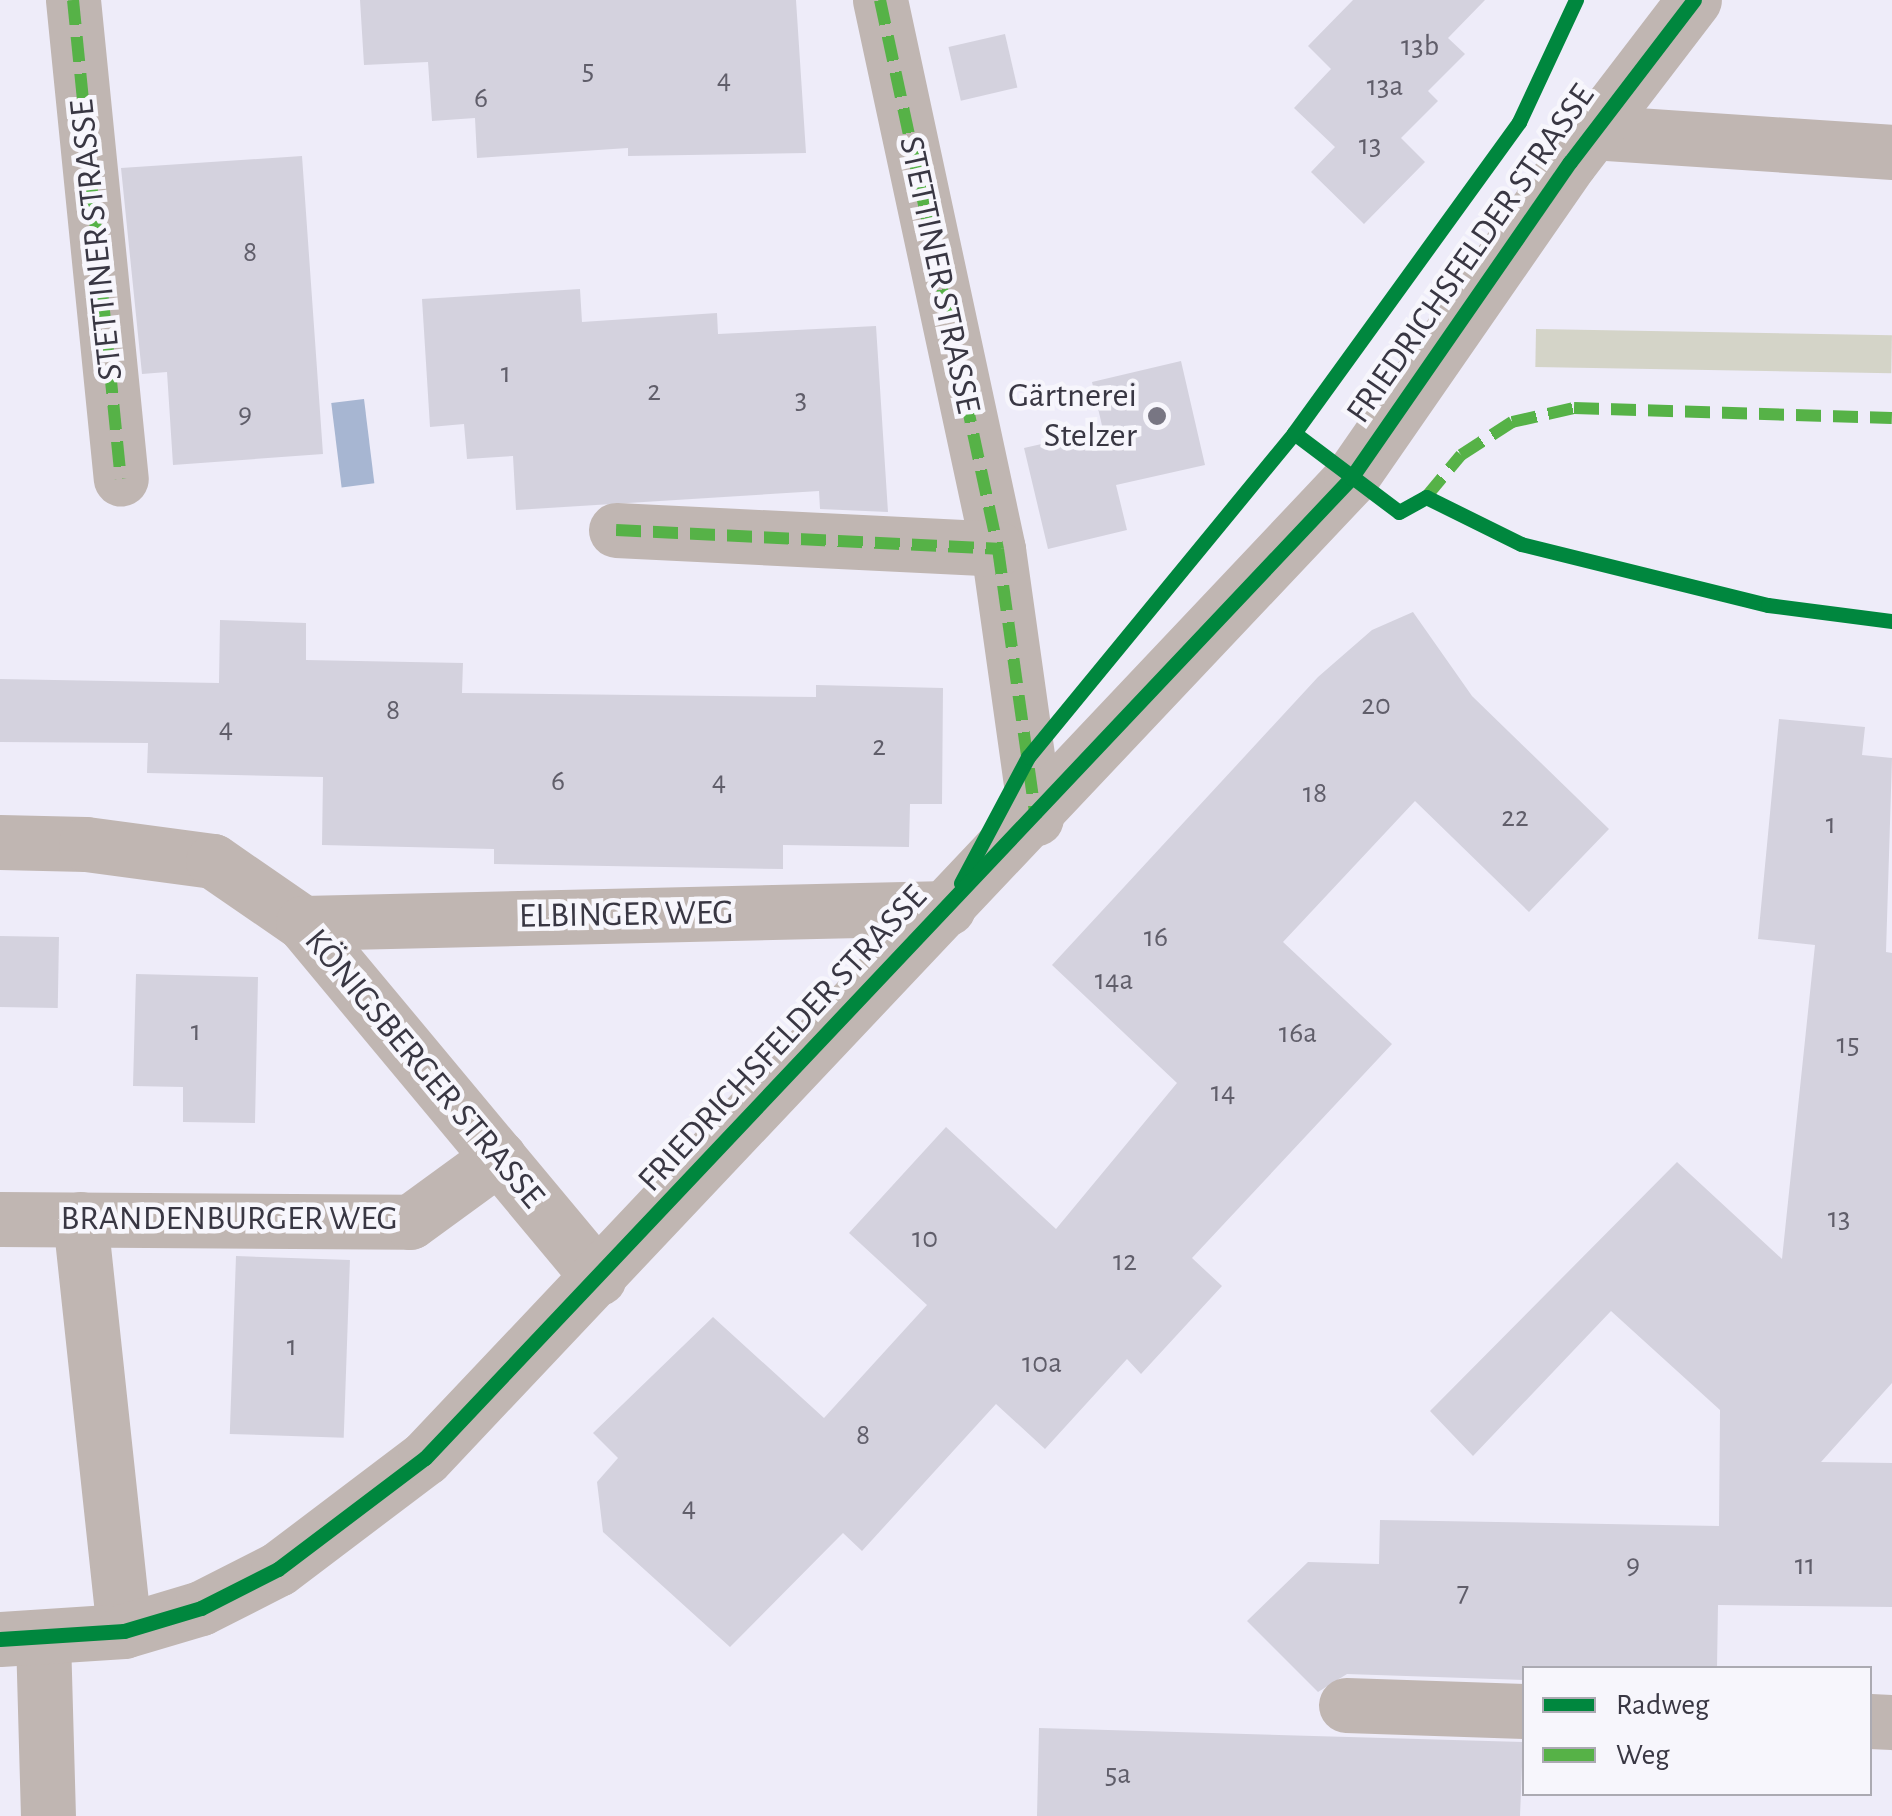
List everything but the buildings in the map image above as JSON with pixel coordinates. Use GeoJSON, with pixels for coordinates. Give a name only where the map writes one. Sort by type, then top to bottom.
{"type":"FeatureCollection","features":[{"type":"Feature","properties":{"kind":"street","name":"STETTINER STRASSE"},"geometry":{"type":"LineString","coordinates":[[73,0],[120,479]]}},
{"type":"Feature","properties":{"kind":"street","name":"STETTINER STRASSE"},"geometry":{"type":"LineString","coordinates":[[880,0],[998,549],[1036,818]]}},
{"type":"Feature","properties":{"kind":"street","name":"FRIEDRICHSFELDER STRASSE"},"geometry":{"type":"LineString","coordinates":[[21,1638],[124,1632],[201,1608],[278,1569],[364,1510],[500,1386],[1351,478],[1592,132],[1694,0]]}},
{"type":"Feature","properties":{"kind":"street"},"geometry":{"type":"LineString","coordinates":[[1592,132],[1892,152]]}},
{"type":"Feature","properties":{"kind":"street"},"geometry":{"type":"LineString","coordinates":[[616,530],[998,549]]}},
{"type":"Feature","properties":{"kind":"street","name":"KÖNIGSBERGER STRASSE"},"geometry":{"type":"LineString","coordinates":[[0,842],[86,844],[213,861],[303,922],[598,1278]]}},
{"type":"Feature","properties":{"kind":"street","name":"ELBINGER WEG"},"geometry":{"type":"LineString","coordinates":[[303,922],[948,908]]}},
{"type":"Feature","properties":{"kind":"street","name":"BRANDENBURGER WEG"},"geometry":{"type":"LineString","coordinates":[[0,1219],[410,1222],[498,1156]]}},
{"type":"Feature","properties":{"kind":"street"},"geometry":{"type":"LineString","coordinates":[[80,1219],[124,1632]]}},
{"type":"Feature","properties":{"kind":"street"},"geometry":{"type":"LineString","coordinates":[[21,1638],[48,1816]]}},
{"type":"Feature","properties":{"kind":"street"},"geometry":{"type":"LineString","coordinates":[[1346,1705],[1522,1711]]}},
{"type":"Feature","properties":{"kind":"shaded area"},"geometry":{"type":"Polygon","coordinates":[[[1536,329],[1892,335],[1891,373],[1535,367],[1536,329]]]}},
{"type":"Feature","properties":{"kind":"water"},"geometry":{"type":"Polygon","coordinates":[[[364,399],[374,483],[342,487],[331,403],[364,399]]]}},
{"type":"Feature","properties":{"kind":"marked path"},"geometry":{"type":"LineString","coordinates":[[73,0],[121,479]]}},
{"type":"Feature","properties":{"kind":"marked path"},"geometry":{"type":"LineString","coordinates":[[880,0],[998,549],[1036,818]]}},
{"type":"Feature","properties":{"kind":"marked path"},"geometry":{"type":"LineString","coordinates":[[1426,497],[1461,455],[1512,422],[1574,408],[1892,418]]}},
{"type":"Feature","properties":{"kind":"marked path"},"geometry":{"type":"LineString","coordinates":[[616,530],[998,549]]}},
{"type":"Feature","properties":{"kind":"cycle path"},"geometry":{"type":"LineString","coordinates":[[961,883],[1028,757],[1294,433],[1519,122],[1576,0]]}},
{"type":"Feature","properties":{"kind":"cycle path"},"geometry":{"type":"LineString","coordinates":[[0,1639],[124,1631],[201,1608],[278,1569],[425,1458],[1351,478],[1570,162],[1694,0]]}},
{"type":"Feature","properties":{"kind":"cycle path"},"geometry":{"type":"LineString","coordinates":[[1294,433],[1399,512],[1426,497],[1521,544],[1768,605],[1892,621]]}},
{"type":"Feature","properties":{"kind":"place","name":"Gärtnerei Stelzer"},"geometry":{"type":"Point","coordinates":[1157,416]}}]}
